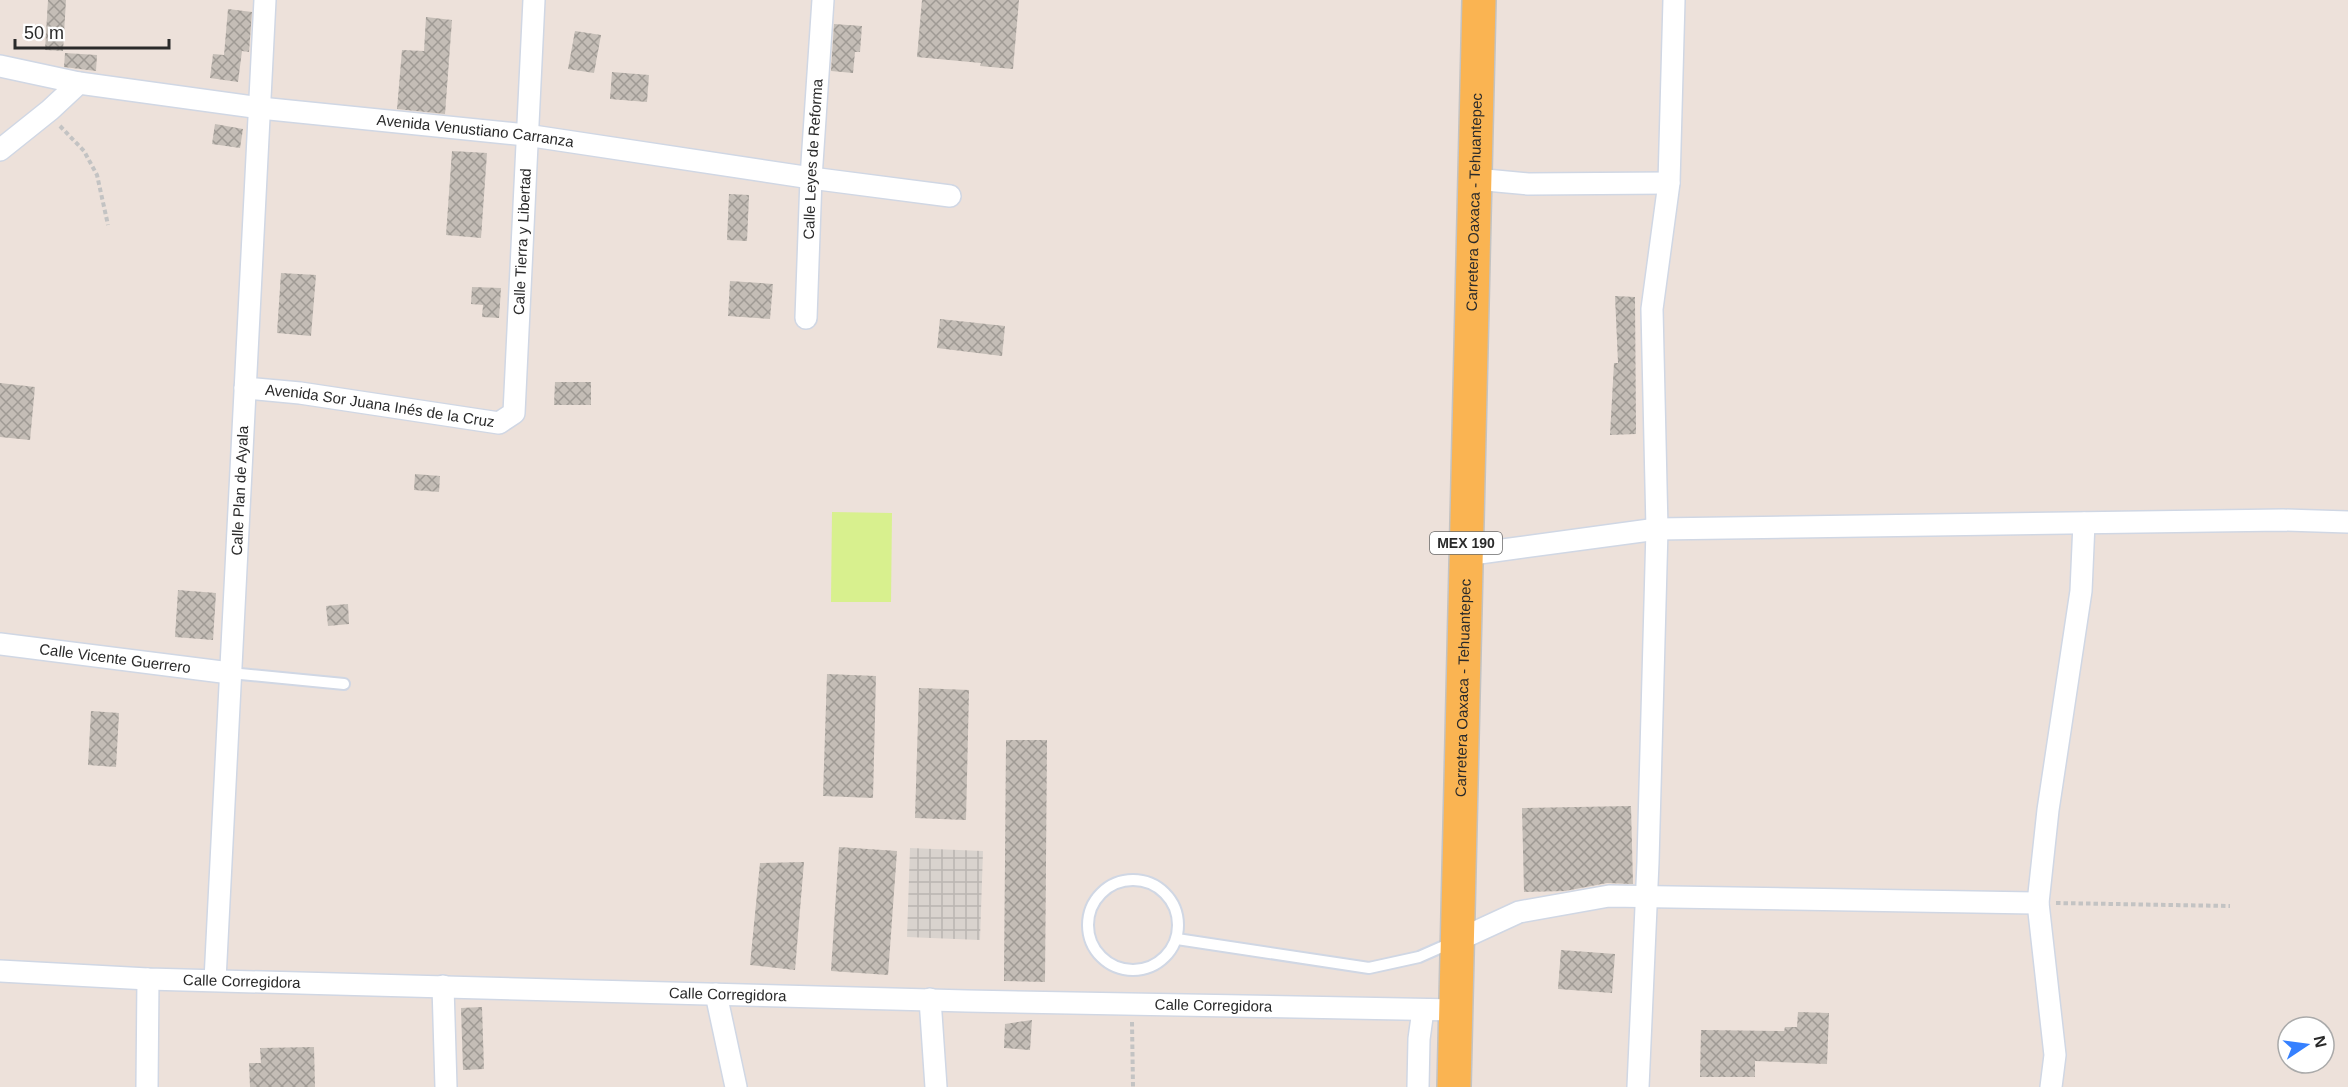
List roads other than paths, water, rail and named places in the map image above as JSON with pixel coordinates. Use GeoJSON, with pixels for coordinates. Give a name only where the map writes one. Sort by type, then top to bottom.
{"type":"FeatureCollection","features":[{"type":"Feature","properties":{"kind":"main road","name":"Carretera Oaxaca - Tehuantepec"},"geometry":{"type":"LineString","coordinates":[[1454,1087],[1479,0]]}},
{"type":"Feature","properties":{"kind":"street","name":"Calle Plan de Ayala"},"geometry":{"type":"LineString","coordinates":[[215,980],[265,0]]}},
{"type":"Feature","properties":{"kind":"street","name":"Calle Tierra y Libertad"},"geometry":{"type":"LineString","coordinates":[[514,413],[534,0]]}},
{"type":"Feature","properties":{"kind":"street","name":"Calle Leyes de Reforma"},"geometry":{"type":"LineString","coordinates":[[806,318],[811,178],[823,0]]}},
{"type":"Feature","properties":{"kind":"street"},"geometry":{"type":"LineString","coordinates":[[1638,1087],[1657,529],[1652,309],[1669,183],[1674,0]]}},
{"type":"Feature","properties":{"kind":"street","name":"Avenida Venustiano Carranza"},"geometry":{"type":"LineString","coordinates":[[0,66],[79,84],[260,108],[526,135],[811,178],[950,196]]}},
{"type":"Feature","properties":{"kind":"street"},"geometry":{"type":"LineString","coordinates":[[0,150],[79,84]]}},
{"type":"Feature","properties":{"kind":"street"},"geometry":{"type":"LineString","coordinates":[[1474,179],[1528,184],[1669,183]]}},
{"type":"Feature","properties":{"kind":"street","name":"Avenida Sor Juana Inés de la Cruz"},"geometry":{"type":"LineString","coordinates":[[245,388],[300,393],[499,423],[514,413]]}},
{"type":"Feature","properties":{"kind":"street"},"geometry":{"type":"LineString","coordinates":[[1465,555],[1657,529],[2283,520],[2348,522]]}},
{"type":"Feature","properties":{"kind":"street"},"geometry":{"type":"LineString","coordinates":[[2051,1087],[2055,1055],[2038,903],[2048,810],[2081,591],[2084,523]]}},
{"type":"Feature","properties":{"kind":"street","name":"Calle Vicente Guerrero"},"geometry":{"type":"LineString","coordinates":[[1,645],[230,673]]}},
{"type":"Feature","properties":{"kind":"street"},"geometry":{"type":"LineString","coordinates":[[1456,941],[1519,912],[1609,896],[2038,903]]}},
{"type":"Feature","properties":{"kind":"street","name":"Calle Corregidora"},"geometry":{"type":"LineString","coordinates":[[0,971],[148,979],[1455,1010]]}},
{"type":"Feature","properties":{"kind":"street"},"geometry":{"type":"LineString","coordinates":[[147,1087],[148,979]]}},
{"type":"Feature","properties":{"kind":"street"},"geometry":{"type":"LineString","coordinates":[[443,986],[446,1087]]}},
{"type":"Feature","properties":{"kind":"street"},"geometry":{"type":"LineString","coordinates":[[716,994],[736,1087]]}},
{"type":"Feature","properties":{"kind":"street"},"geometry":{"type":"LineString","coordinates":[[930,999],[936,1087]]}},
{"type":"Feature","properties":{"kind":"street"},"geometry":{"type":"LineString","coordinates":[[1418,1087],[1423,1010]]}},
{"type":"Feature","properties":{"kind":"lane"},"geometry":{"type":"LineString","coordinates":[[230,673],[344,684]]}},
{"type":"Feature","properties":{"kind":"lane"},"geometry":{"type":"LineString","coordinates":[[1140,879],[1155,884],[1167,894],[1176,908],[1179,923],[1177,939],[1170,952],[1147,969],[1119,968],[1106,961],[1096,951],[1090,938],[1088,924],[1090,910],[1098,896],[1110,886],[1124,880],[1140,879]]}},
{"type":"Feature","properties":{"kind":"lane"},"geometry":{"type":"LineString","coordinates":[[1177,939],[1369,968],[1419,957],[1456,941]]}}]}
